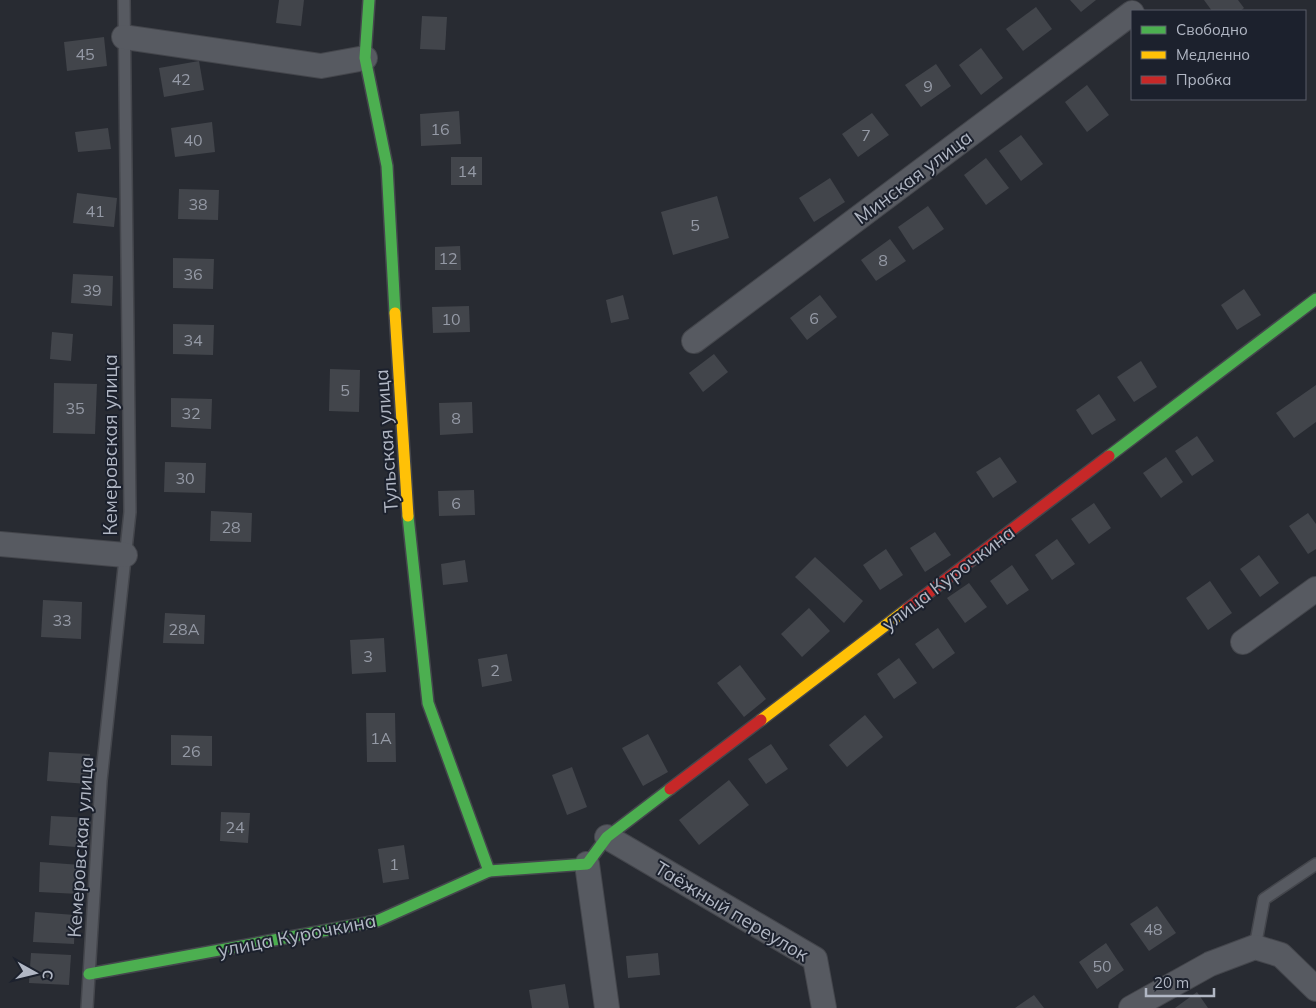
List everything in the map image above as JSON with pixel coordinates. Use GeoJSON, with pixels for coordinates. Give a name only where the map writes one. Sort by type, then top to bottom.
{"type":"FeatureCollection","features":[{"type":"Feature","properties":{"kind":"street","name":"Тульская улица"},"geometry":{"type":"LineString","coordinates":[[369,0],[365,58],[387,166],[406,492],[428,703],[490,871]]}},
{"type":"Feature","properties":{"kind":"street","name":"Минская улица"},"geometry":{"type":"LineString","coordinates":[[1136,10],[1149,0]]}},
{"type":"Feature","properties":{"kind":"street","name":"Минская улица"},"geometry":{"type":"LineString","coordinates":[[694,341],[1131,13]]}},
{"type":"Feature","properties":{"kind":"street"},"geometry":{"type":"LineString","coordinates":[[124,37],[321,66],[365,58]]}},
{"type":"Feature","properties":{"kind":"street","name":"улица Курочкина"},"geometry":{"type":"LineString","coordinates":[[89,974],[377,922],[490,871],[587,864],[607,837],[1316,299]]}},
{"type":"Feature","properties":{"kind":"street"},"geometry":{"type":"LineString","coordinates":[[0,544],[125,555]]}},
{"type":"Feature","properties":{"kind":"street"},"geometry":{"type":"LineString","coordinates":[[1243,642],[1316,589]]}},
{"type":"Feature","properties":{"kind":"street","name":"Таёжный переулок"},"geometry":{"type":"LineString","coordinates":[[607,837],[815,959],[824,1008]]}},
{"type":"Feature","properties":{"kind":"street"},"geometry":{"type":"LineString","coordinates":[[587,864],[607,1008]]}},
{"type":"Feature","properties":{"kind":"street"},"geometry":{"type":"LineString","coordinates":[[1131,1008],[1210,964],[1255,947],[1281,955],[1316,989]]}},
{"type":"Feature","properties":{"kind":"lane","name":"Кемеровская улица"},"geometry":{"type":"LineString","coordinates":[[87,1008],[101,781],[130,512],[124,0]]}},
{"type":"Feature","properties":{"kind":"lane"},"geometry":{"type":"LineString","coordinates":[[1255,947],[1264,899],[1316,864]]}},
{"type":"Feature","properties":{"kind":"building"},"geometry":{"type":"Polygon","coordinates":[[[279,0],[304,0],[301,26],[276,23],[279,0]]]}},
{"type":"Feature","properties":{"kind":"building"},"geometry":{"type":"Polygon","coordinates":[[[1070,0],[1096,0],[1081,12],[1070,0]]]}},
{"type":"Feature","properties":{"kind":"building"},"geometry":{"type":"Polygon","coordinates":[[[1204,0],[1238,0],[1244,8],[1241,10],[1211,10],[1204,0]]]}},
{"type":"Feature","properties":{"kind":"building"},"geometry":{"type":"Polygon","coordinates":[[[1036,7],[1052,29],[1023,51],[1006,29],[1036,7]]]}},
{"type":"Feature","properties":{"kind":"building"},"geometry":{"type":"Polygon","coordinates":[[[422,16],[447,17],[445,50],[420,49],[422,16]]]}},
{"type":"Feature","properties":{"kind":"building"},"geometry":{"type":"Polygon","coordinates":[[[104,37],[107,66],[67,71],[64,42],[104,37]]]}},
{"type":"Feature","properties":{"kind":"building"},"geometry":{"type":"Polygon","coordinates":[[[981,48],[1003,78],[981,95],[959,65],[981,48]]]}},
{"type":"Feature","properties":{"kind":"building"},"geometry":{"type":"Polygon","coordinates":[[[199,61],[204,90],[164,97],[159,68],[199,61]]]}},
{"type":"Feature","properties":{"kind":"building"},"geometry":{"type":"Polygon","coordinates":[[[936,64],[951,86],[921,107],[905,85],[936,64]]]}},
{"type":"Feature","properties":{"kind":"building"},"geometry":{"type":"Polygon","coordinates":[[[1087,85],[1109,115],[1087,132],[1065,102],[1087,85]]]}},
{"type":"Feature","properties":{"kind":"building"},"geometry":{"type":"Polygon","coordinates":[[[459,111],[461,144],[421,146],[420,114],[459,111]]]}},
{"type":"Feature","properties":{"kind":"building"},"geometry":{"type":"Polygon","coordinates":[[[872,113],[889,135],[858,157],[842,134],[872,113]]]}},
{"type":"Feature","properties":{"kind":"building"},"geometry":{"type":"Polygon","coordinates":[[[212,122],[215,152],[175,157],[171,128],[212,122]]]}},
{"type":"Feature","properties":{"kind":"building"},"geometry":{"type":"Polygon","coordinates":[[[108,128],[111,149],[78,152],[75,132],[108,128]]]}},
{"type":"Feature","properties":{"kind":"building"},"geometry":{"type":"Polygon","coordinates":[[[1021,135],[1043,164],[1021,181],[999,151],[1021,135]]]}},
{"type":"Feature","properties":{"kind":"building"},"geometry":{"type":"Polygon","coordinates":[[[451,157],[482,157],[482,185],[451,185],[451,157]]]}},
{"type":"Feature","properties":{"kind":"building"},"geometry":{"type":"Polygon","coordinates":[[[986,158],[1009,188],[986,205],[964,175],[986,158]]]}},
{"type":"Feature","properties":{"kind":"building"},"geometry":{"type":"Polygon","coordinates":[[[830,178],[845,202],[814,222],[799,198],[830,178]]]}},
{"type":"Feature","properties":{"kind":"building"},"geometry":{"type":"Polygon","coordinates":[[[179,189],[219,190],[218,220],[178,219],[179,189]]]}},
{"type":"Feature","properties":{"kind":"building"},"geometry":{"type":"Polygon","coordinates":[[[77,193],[117,198],[114,227],[73,223],[77,193]]]}},
{"type":"Feature","properties":{"kind":"building"},"geometry":{"type":"Polygon","coordinates":[[[717,196],[729,238],[673,255],[661,212],[717,196]]]}},
{"type":"Feature","properties":{"kind":"building"},"geometry":{"type":"Polygon","coordinates":[[[928,206],[944,229],[913,250],[898,227],[928,206]]]}},
{"type":"Feature","properties":{"kind":"building"},"geometry":{"type":"Polygon","coordinates":[[[890,239],[906,261],[876,281],[861,260],[890,239]]]}},
{"type":"Feature","properties":{"kind":"building"},"geometry":{"type":"Polygon","coordinates":[[[460,246],[461,270],[435,270],[435,247],[460,246]]]}},
{"type":"Feature","properties":{"kind":"building"},"geometry":{"type":"Polygon","coordinates":[[[173,258],[214,259],[213,289],[173,288],[173,258]]]}},
{"type":"Feature","properties":{"kind":"building"},"geometry":{"type":"Polygon","coordinates":[[[73,274],[113,276],[112,306],[71,303],[73,274]]]}},
{"type":"Feature","properties":{"kind":"building"},"geometry":{"type":"Polygon","coordinates":[[[1244,289],[1261,315],[1237,330],[1221,305],[1244,289]]]}},
{"type":"Feature","properties":{"kind":"building"},"geometry":{"type":"Polygon","coordinates":[[[623,295],[629,319],[611,323],[606,300],[623,295]]]}},
{"type":"Feature","properties":{"kind":"building"},"geometry":{"type":"Polygon","coordinates":[[[820,295],[837,317],[807,340],[790,318],[820,295]]]}},
{"type":"Feature","properties":{"kind":"building"},"geometry":{"type":"Polygon","coordinates":[[[469,306],[470,332],[433,333],[432,307],[469,306]]]}},
{"type":"Feature","properties":{"kind":"building"},"geometry":{"type":"Polygon","coordinates":[[[173,324],[214,325],[213,355],[173,354],[173,324]]]}},
{"type":"Feature","properties":{"kind":"building"},"geometry":{"type":"Polygon","coordinates":[[[52,332],[73,334],[71,361],[50,359],[52,332]]]}},
{"type":"Feature","properties":{"kind":"building"},"geometry":{"type":"Polygon","coordinates":[[[714,354],[728,372],[703,392],[689,373],[714,354]]]}},
{"type":"Feature","properties":{"kind":"building"},"geometry":{"type":"Polygon","coordinates":[[[1141,361],[1157,387],[1134,402],[1117,377],[1141,361]]]}},
{"type":"Feature","properties":{"kind":"building"},"geometry":{"type":"Polygon","coordinates":[[[330,369],[360,370],[359,412],[329,411],[330,369]]]}},
{"type":"Feature","properties":{"kind":"building"},"geometry":{"type":"Polygon","coordinates":[[[54,383],[97,384],[95,434],[53,433],[54,383]]]}},
{"type":"Feature","properties":{"kind":"building"},"geometry":{"type":"Polygon","coordinates":[[[1316,385],[1316,422],[1294,438],[1276,413],[1316,385]]]}},
{"type":"Feature","properties":{"kind":"building"},"geometry":{"type":"Polygon","coordinates":[[[1099,394],[1116,420],[1092,435],[1076,410],[1099,394]]]}},
{"type":"Feature","properties":{"kind":"building"},"geometry":{"type":"Polygon","coordinates":[[[171,398],[212,399],[211,429],[171,427],[171,398]]]}},
{"type":"Feature","properties":{"kind":"building"},"geometry":{"type":"Polygon","coordinates":[[[472,402],[473,433],[440,435],[439,403],[472,402]]]}},
{"type":"Feature","properties":{"kind":"building"},"geometry":{"type":"Polygon","coordinates":[[[1197,436],[1214,461],[1192,476],[1175,451],[1197,436]]]}},
{"type":"Feature","properties":{"kind":"building"},"geometry":{"type":"Polygon","coordinates":[[[1000,457],[1017,482],[993,498],[976,472],[1000,457]]]}},
{"type":"Feature","properties":{"kind":"building"},"geometry":{"type":"Polygon","coordinates":[[[1166,457],[1183,482],[1161,498],[1143,473],[1166,457]]]}},
{"type":"Feature","properties":{"kind":"building"},"geometry":{"type":"Polygon","coordinates":[[[165,462],[206,463],[205,493],[164,492],[165,462]]]}},
{"type":"Feature","properties":{"kind":"building"},"geometry":{"type":"Polygon","coordinates":[[[474,490],[475,515],[439,516],[438,491],[474,490]]]}},
{"type":"Feature","properties":{"kind":"building"},"geometry":{"type":"Polygon","coordinates":[[[1094,503],[1111,528],[1089,544],[1071,519],[1094,503]]]}},
{"type":"Feature","properties":{"kind":"building"},"geometry":{"type":"Polygon","coordinates":[[[211,511],[252,513],[251,542],[210,541],[211,511]]]}},
{"type":"Feature","properties":{"kind":"building"},"geometry":{"type":"Polygon","coordinates":[[[1308,513],[1316,524],[1316,549],[1308,554],[1289,526],[1308,513]]]}},
{"type":"Feature","properties":{"kind":"building"},"geometry":{"type":"Polygon","coordinates":[[[935,532],[951,555],[925,572],[910,548],[935,532]]]}},
{"type":"Feature","properties":{"kind":"building"},"geometry":{"type":"Polygon","coordinates":[[[1057,539],[1075,564],[1052,580],[1035,555],[1057,539]]]}},
{"type":"Feature","properties":{"kind":"building"},"geometry":{"type":"Polygon","coordinates":[[[886,549],[903,575],[880,590],[863,565],[886,549]]]}},
{"type":"Feature","properties":{"kind":"building"},"geometry":{"type":"Polygon","coordinates":[[[1259,555],[1279,583],[1260,597],[1240,569],[1259,555]]]}},
{"type":"Feature","properties":{"kind":"building"},"geometry":{"type":"Polygon","coordinates":[[[815,557],[863,601],[844,623],[795,577],[815,557]]]}},
{"type":"Feature","properties":{"kind":"building"},"geometry":{"type":"Polygon","coordinates":[[[465,560],[468,582],[443,585],[441,564],[465,560]]]}},
{"type":"Feature","properties":{"kind":"building"},"geometry":{"type":"Polygon","coordinates":[[[1012,565],[1029,590],[1007,605],[990,581],[1012,565]]]}},
{"type":"Feature","properties":{"kind":"building"},"geometry":{"type":"Polygon","coordinates":[[[1210,581],[1232,613],[1208,630],[1186,598],[1210,581]]]}},
{"type":"Feature","properties":{"kind":"building"},"geometry":{"type":"Polygon","coordinates":[[[969,583],[987,607],[965,623],[947,598],[969,583]]]}},
{"type":"Feature","properties":{"kind":"building"},"geometry":{"type":"Polygon","coordinates":[[[43,600],[82,602],[81,639],[41,637],[43,600]]]}},
{"type":"Feature","properties":{"kind":"building"},"geometry":{"type":"Polygon","coordinates":[[[809,608],[830,631],[802,657],[781,634],[809,608]]]}},
{"type":"Feature","properties":{"kind":"building"},"geometry":{"type":"Polygon","coordinates":[[[165,613],[205,615],[204,644],[163,643],[165,613]]]}},
{"type":"Feature","properties":{"kind":"building"},"geometry":{"type":"Polygon","coordinates":[[[938,628],[955,653],[933,669],[915,644],[938,628]]]}},
{"type":"Feature","properties":{"kind":"building"},"geometry":{"type":"Polygon","coordinates":[[[384,638],[386,672],[352,674],[350,640],[384,638]]]}},
{"type":"Feature","properties":{"kind":"building"},"geometry":{"type":"Polygon","coordinates":[[[507,654],[512,681],[482,687],[478,659],[507,654]]]}},
{"type":"Feature","properties":{"kind":"building"},"geometry":{"type":"Polygon","coordinates":[[[899,658],[917,683],[894,699],[877,674],[899,658]]]}},
{"type":"Feature","properties":{"kind":"building"},"geometry":{"type":"Polygon","coordinates":[[[740,665],[766,699],[744,717],[717,683],[740,665]]]}},
{"type":"Feature","properties":{"kind":"building"},"geometry":{"type":"Polygon","coordinates":[[[366,713],[395,713],[396,762],[367,762],[366,713]]]}},
{"type":"Feature","properties":{"kind":"building"},"geometry":{"type":"Polygon","coordinates":[[[865,715],[883,737],[847,767],[829,745],[865,715]]]}},
{"type":"Feature","properties":{"kind":"building"},"geometry":{"type":"Polygon","coordinates":[[[648,734],[668,772],[643,786],[622,748],[648,734]]]}},
{"type":"Feature","properties":{"kind":"building"},"geometry":{"type":"Polygon","coordinates":[[[171,735],[212,736],[212,766],[171,765],[171,735]]]}},
{"type":"Feature","properties":{"kind":"building"},"geometry":{"type":"Polygon","coordinates":[[[771,744],[788,769],[766,784],[748,759],[771,744]]]}},
{"type":"Feature","properties":{"kind":"building"},"geometry":{"type":"Polygon","coordinates":[[[49,752],[90,754],[88,784],[47,781],[49,752]]]}},
{"type":"Feature","properties":{"kind":"building"},"geometry":{"type":"Polygon","coordinates":[[[572,767],[587,807],[567,815],[552,775],[572,767]]]}},
{"type":"Feature","properties":{"kind":"building"},"geometry":{"type":"Polygon","coordinates":[[[729,780],[749,805],[699,845],[679,820],[729,780]]]}},
{"type":"Feature","properties":{"kind":"building"},"geometry":{"type":"Polygon","coordinates":[[[221,812],[250,813],[248,843],[220,841],[221,812]]]}},
{"type":"Feature","properties":{"kind":"building"},"geometry":{"type":"Polygon","coordinates":[[[51,816],[91,818],[89,848],[49,845],[51,816]]]}},
{"type":"Feature","properties":{"kind":"building"},"geometry":{"type":"Polygon","coordinates":[[[404,845],[409,879],[383,883],[378,849],[404,845]]]}},
{"type":"Feature","properties":{"kind":"building"},"geometry":{"type":"Polygon","coordinates":[[[40,862],[81,865],[79,894],[39,892],[40,862]]]}},
{"type":"Feature","properties":{"kind":"building"},"geometry":{"type":"Polygon","coordinates":[[[1157,906],[1176,933],[1149,951],[1130,924],[1157,906]]]}},
{"type":"Feature","properties":{"kind":"building"},"geometry":{"type":"Polygon","coordinates":[[[35,912],[75,915],[74,944],[33,942],[35,912]]]}},
{"type":"Feature","properties":{"kind":"building"},"geometry":{"type":"Polygon","coordinates":[[[1106,943],[1124,970],[1097,989],[1079,962],[1106,943]]]}},
{"type":"Feature","properties":{"kind":"building"},"geometry":{"type":"Polygon","coordinates":[[[31,953],[71,955],[69,985],[29,983],[31,953]]]}},
{"type":"Feature","properties":{"kind":"building"},"geometry":{"type":"Polygon","coordinates":[[[658,953],[660,975],[628,978],[626,956],[658,953]]]}},
{"type":"Feature","properties":{"kind":"building"},"geometry":{"type":"Polygon","coordinates":[[[565,984],[569,1008],[532,1008],[529,990],[565,984]]]}},
{"type":"Feature","properties":{"kind":"building"},"geometry":{"type":"Polygon","coordinates":[[[1197,992],[1208,1008],[1175,1008],[1197,992]]]}},
{"type":"Feature","properties":{"kind":"building"},"geometry":{"type":"Polygon","coordinates":[[[1034,995],[1044,1008],[1015,1008],[1034,995]]]}},
{"type":"Feature","properties":{"kind":"traffic: fast"},"geometry":{"type":"LineString","coordinates":[[369,0],[365,58],[387,166],[395,313]]}},
{"type":"Feature","properties":{"kind":"traffic: fast"},"geometry":{"type":"LineString","coordinates":[[1109,456],[1316,299]]}},
{"type":"Feature","properties":{"kind":"traffic: fast"},"geometry":{"type":"LineString","coordinates":[[408,516],[428,703],[489,871]]}},
{"type":"Feature","properties":{"kind":"traffic: fast"},"geometry":{"type":"LineString","coordinates":[[89,974],[377,921],[489,871],[587,864],[607,837],[670,789]]}},
{"type":"Feature","properties":{"kind":"traffic: slow"},"geometry":{"type":"LineString","coordinates":[[395,313],[408,516]]}},
{"type":"Feature","properties":{"kind":"traffic: slow"},"geometry":{"type":"LineString","coordinates":[[761,720],[907,609]]}},
{"type":"Feature","properties":{"kind":"traffic: jam"},"geometry":{"type":"LineString","coordinates":[[907,609],[1109,456]]}},
{"type":"Feature","properties":{"kind":"traffic: jam"},"geometry":{"type":"LineString","coordinates":[[670,789],[761,720]]}}]}
